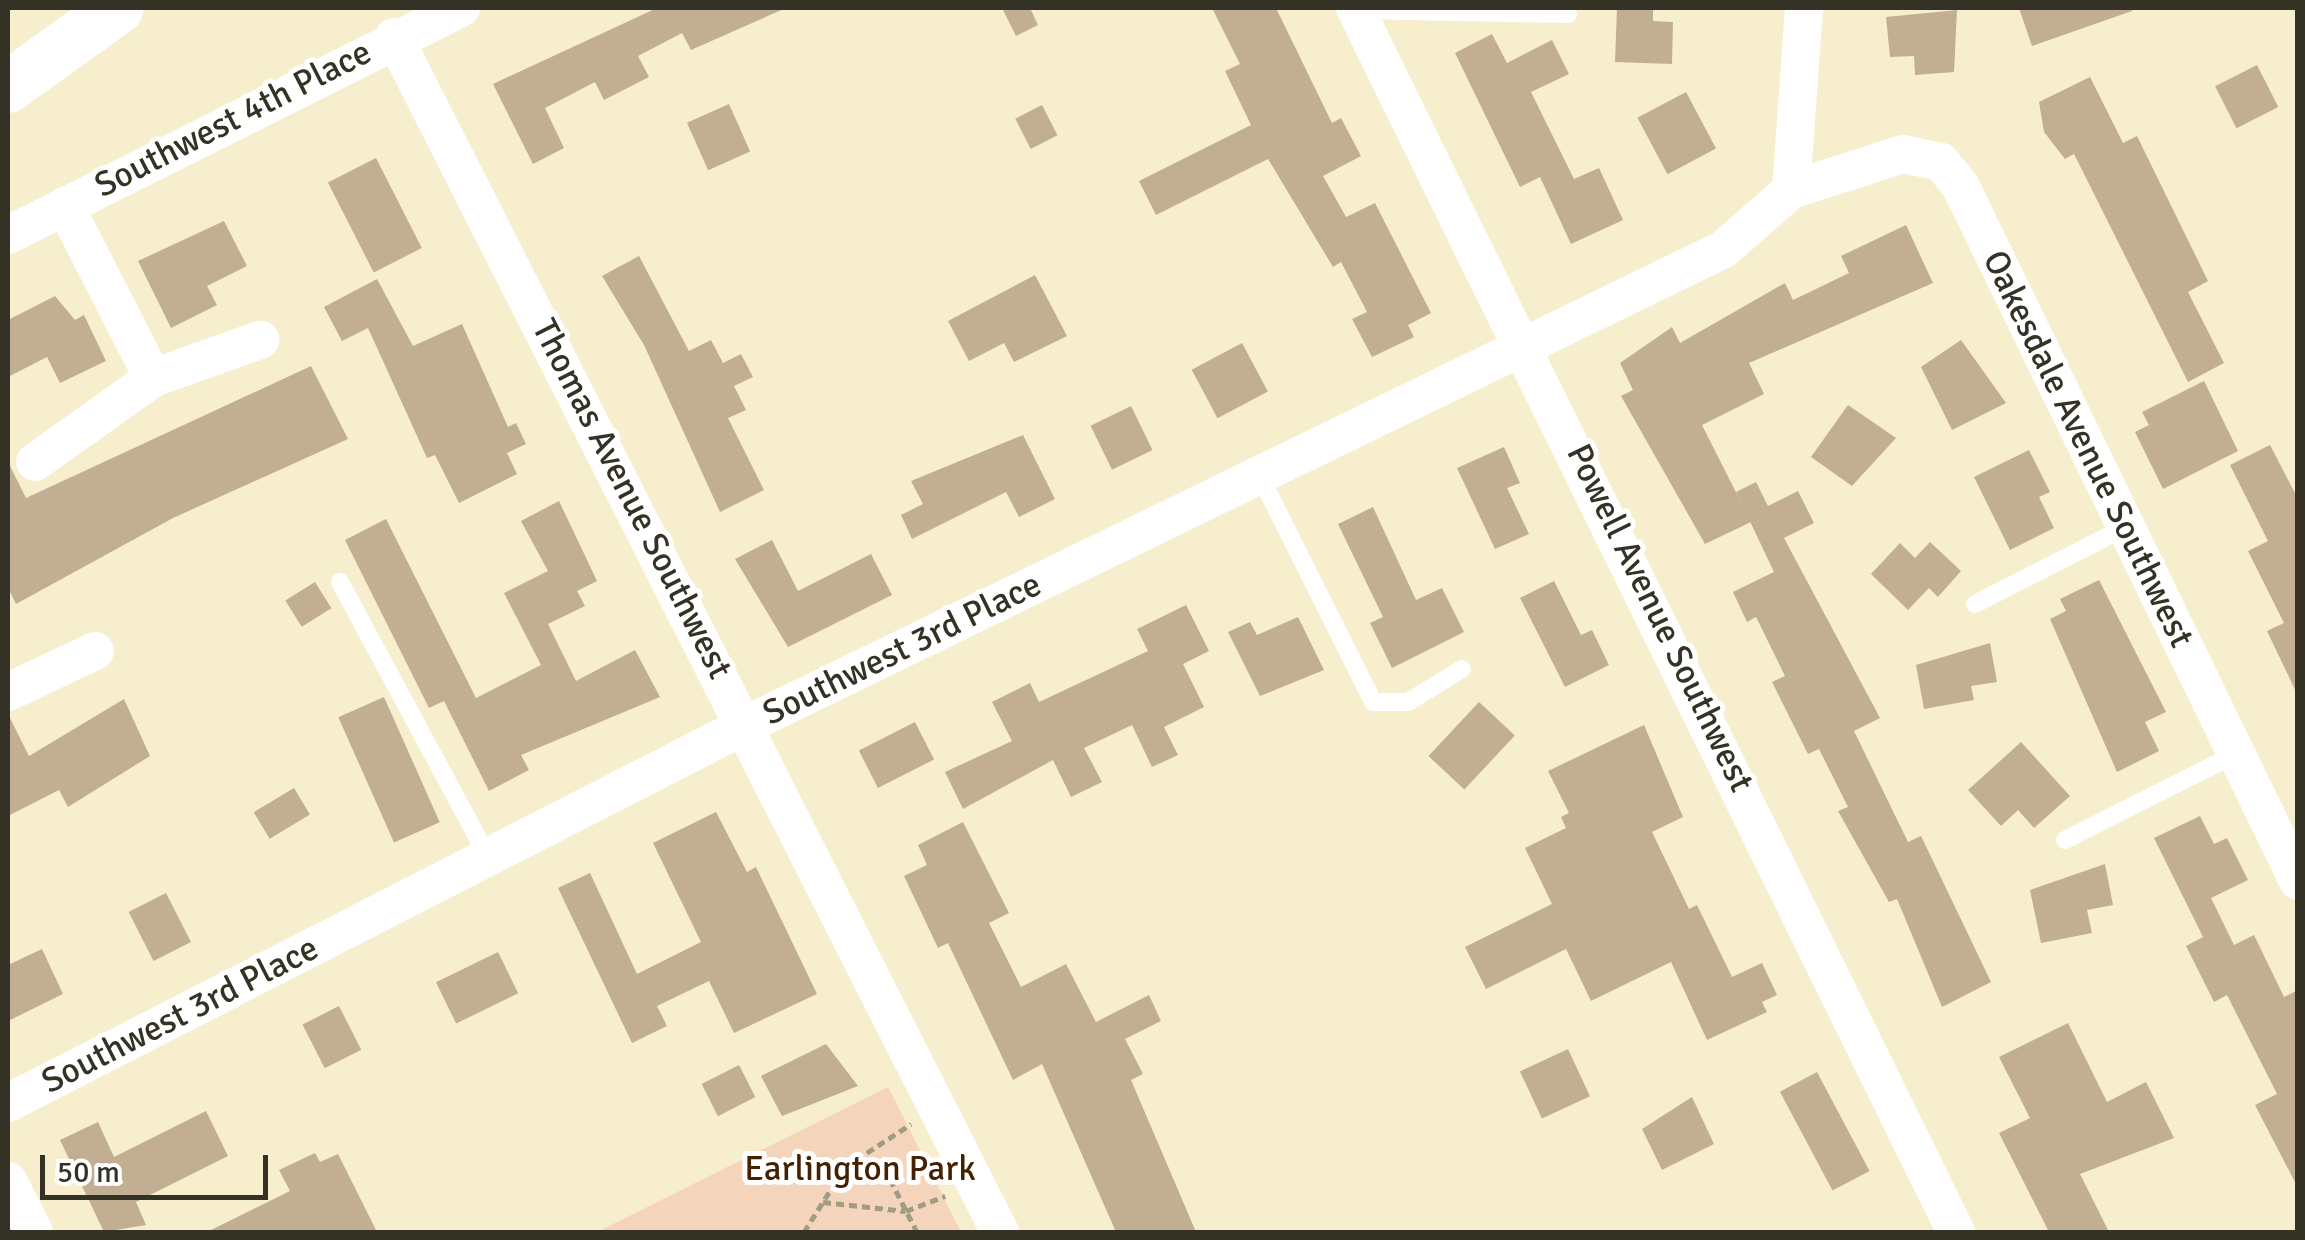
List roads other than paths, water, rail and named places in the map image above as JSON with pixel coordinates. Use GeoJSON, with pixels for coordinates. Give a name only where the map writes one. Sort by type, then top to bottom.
{"type":"FeatureCollection","features":[{"type":"Feature","properties":{"kind":"main road"},"geometry":{"type":"LineString","coordinates":[[8,87],[118,8]]}},
{"type":"Feature","properties":{"kind":"street","name":"Southwest 4th Place"},"geometry":{"type":"LineString","coordinates":[[8,235],[394,37],[461,8]]}},
{"type":"Feature","properties":{"kind":"street"},"geometry":{"type":"LineString","coordinates":[[1791,190],[1804,8]]}},
{"type":"Feature","properties":{"kind":"street","name":"Powell Avenue Southwest"},"geometry":{"type":"LineString","coordinates":[[1355,9],[1525,345],[1956,1232]]}},
{"type":"Feature","properties":{"kind":"street","name":"Thomas Avenue Southwest"},"geometry":{"type":"LineString","coordinates":[[394,37],[748,724],[1000,1232]]}},
{"type":"Feature","properties":{"kind":"street","name":"Oakesdale Avenue Southwest"},"geometry":{"type":"LineString","coordinates":[[1791,190],[1904,154],[1941,162],[2126,527],[2298,881]]}},
{"type":"Feature","properties":{"kind":"street","name":"Southwest 3rd Place"},"geometry":{"type":"LineString","coordinates":[[8,1103],[748,724],[1724,249],[1791,190]]}},
{"type":"Feature","properties":{"kind":"street"},"geometry":{"type":"LineString","coordinates":[[65,206],[152,378]]}},
{"type":"Feature","properties":{"kind":"street"},"geometry":{"type":"LineString","coordinates":[[35,462],[152,378],[260,340]]}},
{"type":"Feature","properties":{"kind":"street"},"geometry":{"type":"LineString","coordinates":[[8,692],[95,651]]}},
{"type":"Feature","properties":{"kind":"street"},"geometry":{"type":"LineString","coordinates":[[8,1181],[34,1232]]}},
{"type":"Feature","properties":{"kind":"lane"},"geometry":{"type":"LineString","coordinates":[[1355,9],[1568,14]]}},
{"type":"Feature","properties":{"kind":"lane"},"geometry":{"type":"LineString","coordinates":[[1260,474],[1373,702],[1408,702],[1462,669]]}},
{"type":"Feature","properties":{"kind":"lane"},"geometry":{"type":"LineString","coordinates":[[1975,604],[2126,527]]}},
{"type":"Feature","properties":{"kind":"lane"},"geometry":{"type":"LineString","coordinates":[[340,582],[488,857]]}},
{"type":"Feature","properties":{"kind":"lane"},"geometry":{"type":"LineString","coordinates":[[2064,840],[2236,754]]}},
{"type":"Feature","properties":{"kind":"park label","name":"Earlington Park"},"geometry":{"type":"Point","coordinates":[860,1169]}}]}
